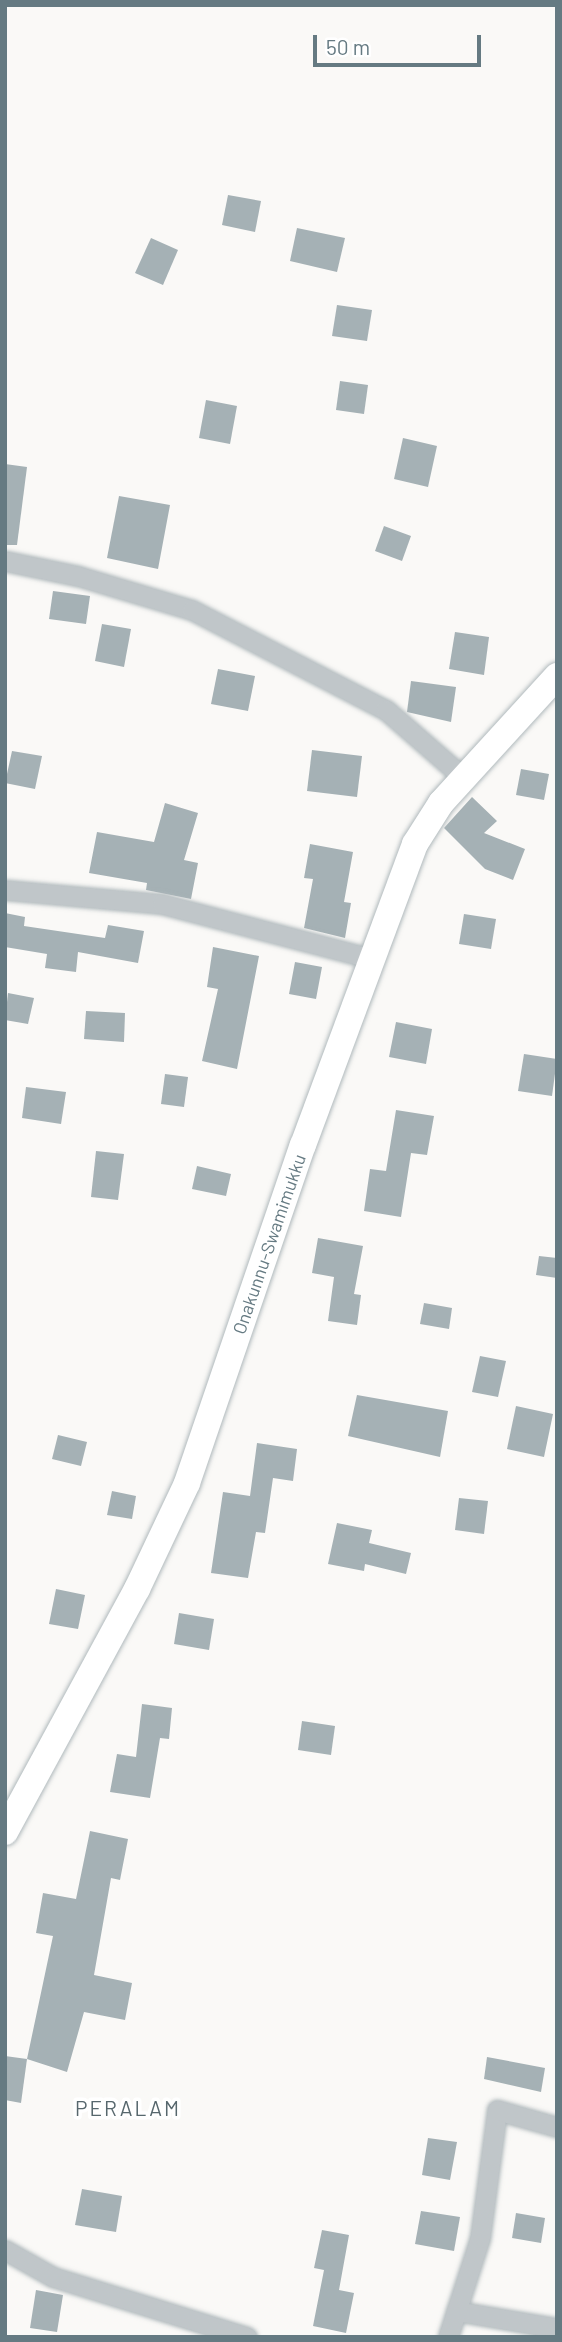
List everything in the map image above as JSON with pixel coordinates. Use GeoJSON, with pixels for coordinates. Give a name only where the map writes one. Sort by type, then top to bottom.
{"type":"FeatureCollection","features":[{"type":"Feature","properties":{"kind":"street"},"geometry":{"type":"LineString","coordinates":[[5,561],[78,576],[192,610],[386,710],[465,779]]}},
{"type":"Feature","properties":{"kind":"street","name":"Onakunnu-Swamimukku"},"geometry":{"type":"LineString","coordinates":[[5,1832],[124,1613],[187,1483],[369,958],[415,844],[465,779],[557,676]]}},
{"type":"Feature","properties":{"kind":"street"},"geometry":{"type":"LineString","coordinates":[[5,890],[162,904],[369,958]]}},
{"type":"Feature","properties":{"kind":"street"},"geometry":{"type":"LineString","coordinates":[[448,2337],[481,2238],[497,2110],[557,2127]]}},
{"type":"Feature","properties":{"kind":"street"},"geometry":{"type":"LineString","coordinates":[[5,2250],[53,2277],[247,2337]]}},
{"type":"Feature","properties":{"kind":"street"},"geometry":{"type":"LineString","coordinates":[[456,2311],[557,2328]]}},
{"type":"Feature","properties":{"kind":"building"},"geometry":{"type":"Polygon","coordinates":[[[228,195],[261,201],[255,232],[222,225],[228,195]]]}},
{"type":"Feature","properties":{"kind":"building"},"geometry":{"type":"Polygon","coordinates":[[[297,228],[345,238],[337,272],[290,261],[297,228]]]}},
{"type":"Feature","properties":{"kind":"building"},"geometry":{"type":"Polygon","coordinates":[[[151,238],[178,250],[163,285],[135,273],[151,238]]]}},
{"type":"Feature","properties":{"kind":"building"},"geometry":{"type":"Polygon","coordinates":[[[337,305],[372,310],[367,341],[332,336],[337,305]]]}},
{"type":"Feature","properties":{"kind":"building"},"geometry":{"type":"Polygon","coordinates":[[[340,381],[368,385],[364,414],[336,410],[340,381]]]}},
{"type":"Feature","properties":{"kind":"building"},"geometry":{"type":"Polygon","coordinates":[[[206,400],[237,406],[230,444],[199,438],[206,400]]]}},
{"type":"Feature","properties":{"kind":"building"},"geometry":{"type":"Polygon","coordinates":[[[403,438],[437,446],[428,487],[394,479],[403,438]]]}},
{"type":"Feature","properties":{"kind":"building"},"geometry":{"type":"Polygon","coordinates":[[[5,464],[27,467],[17,545],[5,545],[5,464]]]}},
{"type":"Feature","properties":{"kind":"building"},"geometry":{"type":"Polygon","coordinates":[[[119,496],[170,505],[158,569],[107,558],[119,496]]]}},
{"type":"Feature","properties":{"kind":"building"},"geometry":{"type":"Polygon","coordinates":[[[384,526],[411,536],[402,561],[375,551],[384,526]]]}},
{"type":"Feature","properties":{"kind":"building"},"geometry":{"type":"Polygon","coordinates":[[[53,591],[90,596],[86,624],[49,619],[53,591]]]}},
{"type":"Feature","properties":{"kind":"building"},"geometry":{"type":"Polygon","coordinates":[[[102,624],[131,629],[124,667],[95,661],[102,624]]]}},
{"type":"Feature","properties":{"kind":"building"},"geometry":{"type":"Polygon","coordinates":[[[455,632],[489,637],[484,675],[449,669],[455,632]]]}},
{"type":"Feature","properties":{"kind":"building"},"geometry":{"type":"Polygon","coordinates":[[[218,669],[255,676],[248,711],[211,704],[218,669]]]}},
{"type":"Feature","properties":{"kind":"building"},"geometry":{"type":"Polygon","coordinates":[[[411,681],[456,687],[451,722],[407,712],[411,681]]]}},
{"type":"Feature","properties":{"kind":"building"},"geometry":{"type":"Polygon","coordinates":[[[312,750],[362,756],[357,797],[307,791],[312,750]]]}},
{"type":"Feature","properties":{"kind":"building"},"geometry":{"type":"Polygon","coordinates":[[[12,751],[42,756],[35,789],[5,783],[12,751]]]}},
{"type":"Feature","properties":{"kind":"building"},"geometry":{"type":"Polygon","coordinates":[[[521,769],[549,774],[544,800],[516,795],[521,769]]]}},
{"type":"Feature","properties":{"kind":"building"},"geometry":{"type":"Polygon","coordinates":[[[472,797],[497,821],[484,833],[525,849],[513,880],[485,869],[444,828],[472,797]]]}},
{"type":"Feature","properties":{"kind":"building"},"geometry":{"type":"Polygon","coordinates":[[[165,803],[198,813],[184,860],[198,863],[191,899],[146,890],[147,883],[89,873],[97,832],[154,842],[165,803]]]}},
{"type":"Feature","properties":{"kind":"building"},"geometry":{"type":"Polygon","coordinates":[[[310,844],[353,852],[344,902],[351,903],[345,938],[304,928],[313,879],[304,878],[310,844]]]}},
{"type":"Feature","properties":{"kind":"building"},"geometry":{"type":"Polygon","coordinates":[[[5,913],[25,917],[24,926],[105,938],[108,925],[144,931],[138,963],[78,952],[76,972],[45,968],[47,954],[5,947],[5,913]]]}},
{"type":"Feature","properties":{"kind":"building"},"geometry":{"type":"Polygon","coordinates":[[[464,914],[496,919],[491,949],[459,944],[464,914]]]}},
{"type":"Feature","properties":{"kind":"building"},"geometry":{"type":"Polygon","coordinates":[[[213,947],[259,956],[237,1069],[202,1061],[218,989],[207,987],[213,947]]]}},
{"type":"Feature","properties":{"kind":"building"},"geometry":{"type":"Polygon","coordinates":[[[295,962],[322,967],[316,999],[289,994],[295,962]]]}},
{"type":"Feature","properties":{"kind":"building"},"geometry":{"type":"Polygon","coordinates":[[[8,993],[34,998],[28,1024],[5,1020],[8,993]]]}},
{"type":"Feature","properties":{"kind":"building"},"geometry":{"type":"Polygon","coordinates":[[[86,1011],[125,1013],[124,1042],[84,1039],[86,1011]]]}},
{"type":"Feature","properties":{"kind":"building"},"geometry":{"type":"Polygon","coordinates":[[[396,1022],[432,1029],[426,1064],[389,1057],[396,1022]]]}},
{"type":"Feature","properties":{"kind":"building"},"geometry":{"type":"Polygon","coordinates":[[[524,1054],[557,1059],[552,1096],[518,1091],[524,1054]]]}},
{"type":"Feature","properties":{"kind":"building"},"geometry":{"type":"Polygon","coordinates":[[[165,1074],[188,1077],[184,1107],[161,1104],[165,1074]]]}},
{"type":"Feature","properties":{"kind":"building"},"geometry":{"type":"Polygon","coordinates":[[[26,1087],[66,1092],[61,1124],[22,1118],[26,1087]]]}},
{"type":"Feature","properties":{"kind":"building"},"geometry":{"type":"Polygon","coordinates":[[[396,1110],[434,1116],[427,1155],[411,1153],[401,1217],[364,1211],[370,1169],[386,1171],[396,1110]]]}},
{"type":"Feature","properties":{"kind":"building"},"geometry":{"type":"Polygon","coordinates":[[[96,1151],[124,1154],[118,1200],[91,1197],[96,1151]]]}},
{"type":"Feature","properties":{"kind":"building"},"geometry":{"type":"Polygon","coordinates":[[[197,1166],[231,1174],[226,1196],[192,1189],[197,1166]]]}},
{"type":"Feature","properties":{"kind":"building"},"geometry":{"type":"Polygon","coordinates":[[[318,1238],[363,1246],[354,1294],[361,1295],[357,1325],[328,1321],[334,1277],[312,1273],[318,1238]]]}},
{"type":"Feature","properties":{"kind":"building"},"geometry":{"type":"Polygon","coordinates":[[[539,1256],[557,1258],[557,1278],[536,1275],[539,1256]]]}},
{"type":"Feature","properties":{"kind":"building"},"geometry":{"type":"Polygon","coordinates":[[[424,1303],[452,1308],[449,1329],[420,1324],[424,1303]]]}},
{"type":"Feature","properties":{"kind":"building"},"geometry":{"type":"Polygon","coordinates":[[[480,1356],[506,1361],[498,1397],[472,1392],[480,1356]]]}},
{"type":"Feature","properties":{"kind":"building"},"geometry":{"type":"Polygon","coordinates":[[[357,1395],[448,1411],[440,1457],[348,1436],[357,1395]]]}},
{"type":"Feature","properties":{"kind":"building"},"geometry":{"type":"Polygon","coordinates":[[[516,1406],[553,1414],[544,1457],[507,1449],[516,1406]]]}},
{"type":"Feature","properties":{"kind":"building"},"geometry":{"type":"Polygon","coordinates":[[[58,1435],[87,1442],[81,1466],[52,1459],[58,1435]]]}},
{"type":"Feature","properties":{"kind":"building"},"geometry":{"type":"Polygon","coordinates":[[[257,1443],[297,1449],[293,1481],[273,1478],[265,1533],[256,1532],[248,1578],[211,1573],[223,1492],[250,1496],[257,1443]]]}},
{"type":"Feature","properties":{"kind":"building"},"geometry":{"type":"Polygon","coordinates":[[[112,1491],[136,1496],[132,1519],[107,1515],[112,1491]]]}},
{"type":"Feature","properties":{"kind":"building"},"geometry":{"type":"Polygon","coordinates":[[[459,1498],[488,1501],[484,1534],[455,1530],[459,1498]]]}},
{"type":"Feature","properties":{"kind":"building"},"geometry":{"type":"Polygon","coordinates":[[[337,1523],[372,1530],[369,1543],[411,1553],[406,1574],[365,1564],[364,1571],[328,1564],[337,1523]]]}},
{"type":"Feature","properties":{"kind":"building"},"geometry":{"type":"Polygon","coordinates":[[[56,1589],[85,1595],[78,1629],[49,1624],[56,1589]]]}},
{"type":"Feature","properties":{"kind":"building"},"geometry":{"type":"Polygon","coordinates":[[[179,1613],[214,1619],[209,1650],[174,1644],[179,1613]]]}},
{"type":"Feature","properties":{"kind":"building"},"geometry":{"type":"Polygon","coordinates":[[[142,1704],[172,1708],[169,1739],[160,1738],[150,1798],[110,1792],[117,1754],[136,1757],[142,1704]]]}},
{"type":"Feature","properties":{"kind":"building"},"geometry":{"type":"Polygon","coordinates":[[[302,1721],[335,1726],[331,1755],[298,1750],[302,1721]]]}},
{"type":"Feature","properties":{"kind":"building"},"geometry":{"type":"Polygon","coordinates":[[[90,1831],[128,1839],[120,1880],[111,1878],[94,1975],[132,1983],[125,2020],[84,2012],[67,2072],[27,2059],[53,1936],[36,1933],[43,1893],[76,1899],[90,1831]]]}},
{"type":"Feature","properties":{"kind":"building"},"geometry":{"type":"Polygon","coordinates":[[[5,2056],[27,2059],[21,2103],[5,2100],[5,2056]]]}},
{"type":"Feature","properties":{"kind":"building"},"geometry":{"type":"Polygon","coordinates":[[[487,2057],[545,2068],[541,2092],[484,2079],[487,2057]]]}},
{"type":"Feature","properties":{"kind":"building"},"geometry":{"type":"Polygon","coordinates":[[[428,2138],[457,2142],[450,2180],[422,2175],[428,2138]]]}},
{"type":"Feature","properties":{"kind":"building"},"geometry":{"type":"Polygon","coordinates":[[[82,2189],[122,2196],[116,2232],[75,2225],[82,2189]]]}},
{"type":"Feature","properties":{"kind":"building"},"geometry":{"type":"Polygon","coordinates":[[[421,2211],[460,2217],[454,2251],[415,2244],[421,2211]]]}},
{"type":"Feature","properties":{"kind":"building"},"geometry":{"type":"Polygon","coordinates":[[[516,2213],[545,2218],[541,2243],[512,2238],[516,2213]]]}},
{"type":"Feature","properties":{"kind":"building"},"geometry":{"type":"Polygon","coordinates":[[[322,2230],[349,2235],[339,2290],[354,2293],[346,2333],[313,2326],[324,2270],[314,2268],[322,2230]]]}},
{"type":"Feature","properties":{"kind":"building"},"geometry":{"type":"Polygon","coordinates":[[[36,2290],[63,2295],[57,2332],[30,2328],[36,2290]]]}},
{"type":"Feature","properties":{"kind":"district","name":"PERALAM"},"geometry":{"type":"Point","coordinates":[128,2108]}}]}
